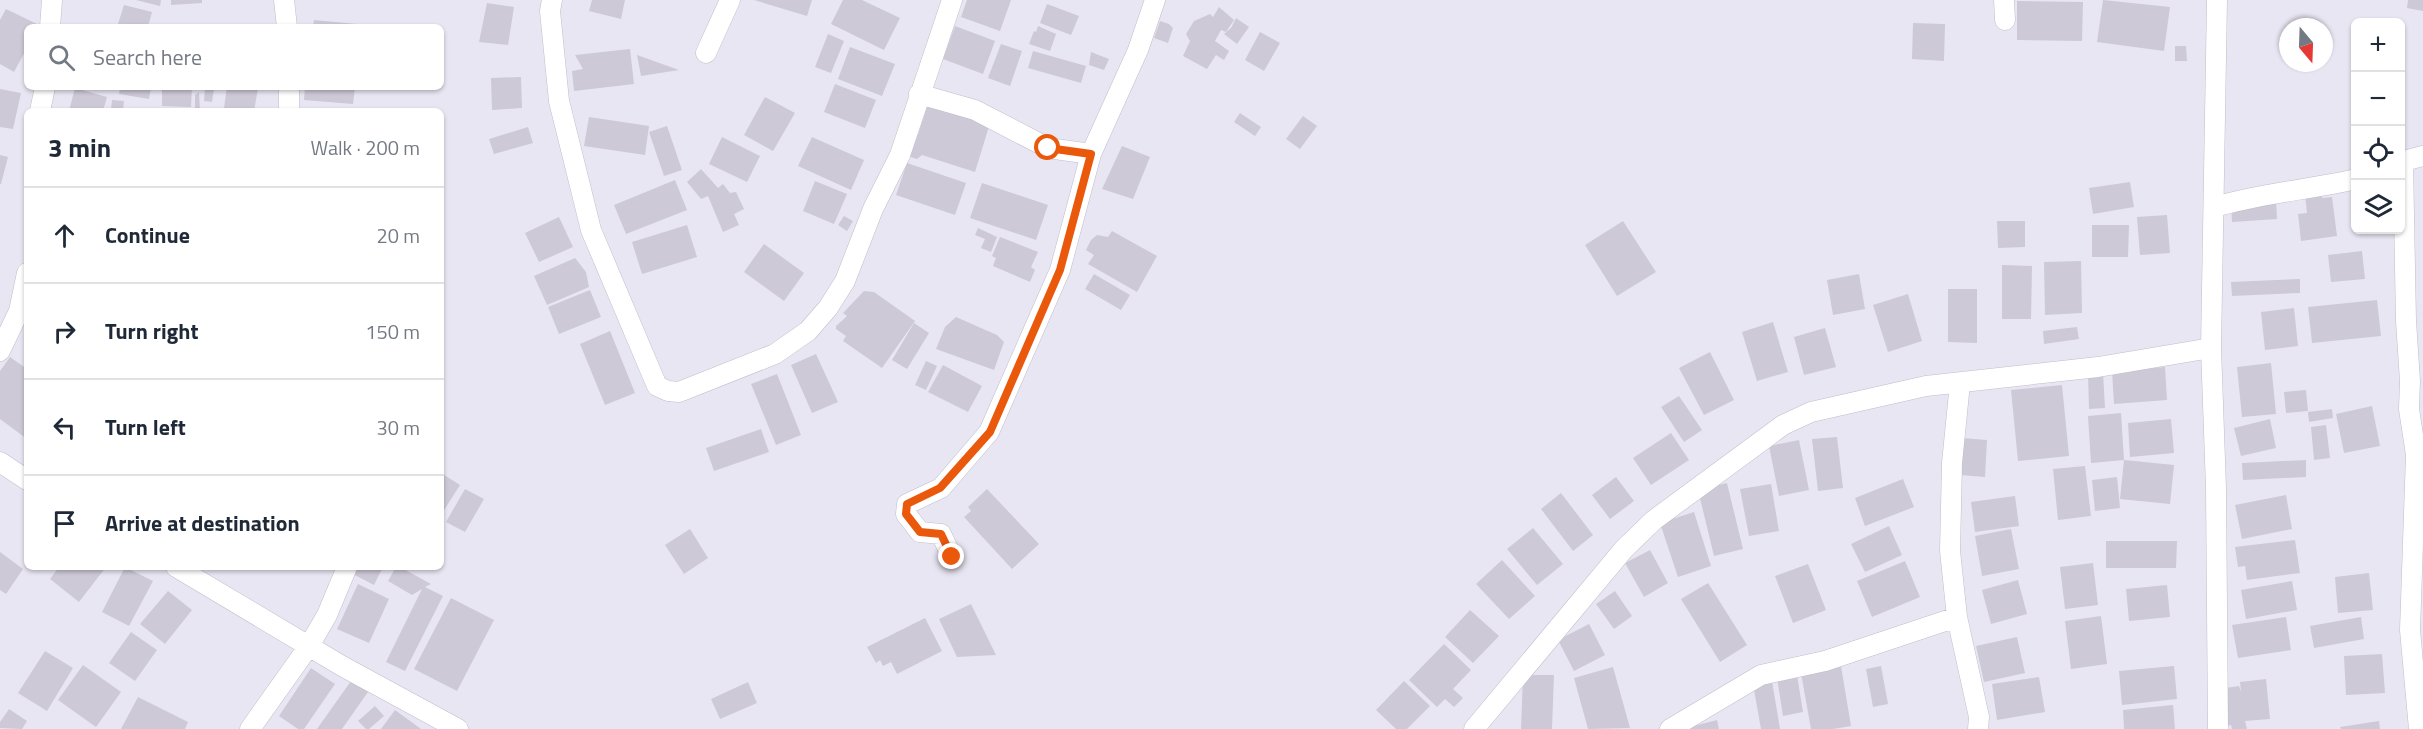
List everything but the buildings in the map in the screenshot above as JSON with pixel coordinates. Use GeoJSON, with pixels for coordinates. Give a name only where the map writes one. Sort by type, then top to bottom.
{"type":"FeatureCollection","features":[{"type":"Feature","properties":{"kind":"street"},"geometry":{"type":"LineString","coordinates":[[50,24],[52,0]]}},
{"type":"Feature","properties":{"kind":"street"},"geometry":{"type":"LineString","coordinates":[[284,0],[287,24]]}},
{"type":"Feature","properties":{"kind":"street"},"geometry":{"type":"LineString","coordinates":[[552,0],[550,11],[559,101],[591,231],[657,386],[668,392],[679,392],[775,354],[808,331],[828,308],[845,281],[873,209],[900,155],[952,0]]}},
{"type":"Feature","properties":{"kind":"street"},"geometry":{"type":"LineString","coordinates":[[706,53],[730,0]]}},
{"type":"Feature","properties":{"kind":"street"},"geometry":{"type":"LineString","coordinates":[[952,557],[941,534],[920,532],[906,514],[907,504],[940,488],[990,432],[1060,270],[1091,154],[1138,50],[1155,0]]}},
{"type":"Feature","properties":{"kind":"street"},"geometry":{"type":"LineString","coordinates":[[2004,0],[2005,20]]}},
{"type":"Feature","properties":{"kind":"street"},"geometry":{"type":"LineString","coordinates":[[2217,0],[2211,348],[2217,488],[2218,729]]}},
{"type":"Feature","properties":{"kind":"street"},"geometry":{"type":"LineString","coordinates":[[40,108],[44,90]]}},
{"type":"Feature","properties":{"kind":"street"},"geometry":{"type":"LineString","coordinates":[[289,90],[289,108]]}},
{"type":"Feature","properties":{"kind":"street"},"geometry":{"type":"LineString","coordinates":[[919,94],[975,110],[1048,148],[1091,154]]}},
{"type":"Feature","properties":{"kind":"street"},"geometry":{"type":"LineString","coordinates":[[2405,160],[2423,156]]}},
{"type":"Feature","properties":{"kind":"street"},"geometry":{"type":"LineString","coordinates":[[2215,207],[2280,191],[2326,186],[2351,179]]}},
{"type":"Feature","properties":{"kind":"street"},"geometry":{"type":"LineString","coordinates":[[2403,180],[2414,322],[2409,409],[2416,455],[2419,516],[2410,630],[2420,725]]}},
{"type":"Feature","properties":{"kind":"street"},"geometry":{"type":"LineString","coordinates":[[0,351],[19,311],[24,287]]}},
{"type":"Feature","properties":{"kind":"street"},"geometry":{"type":"LineString","coordinates":[[1474,729],[1624,549],[1654,520],[1783,425],[1811,412],[1926,386],[2098,367],[2211,348]]}},
{"type":"Feature","properties":{"kind":"street"},"geometry":{"type":"LineString","coordinates":[[1960,383],[1952,463],[1950,551],[1957,617],[1980,717],[1978,729]]}},
{"type":"Feature","properties":{"kind":"street"},"geometry":{"type":"LineString","coordinates":[[0,462],[24,478]]}},
{"type":"Feature","properties":{"kind":"street"},"geometry":{"type":"LineString","coordinates":[[181,570],[309,646],[458,729]]}},
{"type":"Feature","properties":{"kind":"street"},"geometry":{"type":"LineString","coordinates":[[250,729],[309,646],[327,615],[346,570]]}},
{"type":"Feature","properties":{"kind":"street"},"geometry":{"type":"LineString","coordinates":[[1670,729],[1761,675],[1825,662],[1957,617]]}},
{"type":"Feature","properties":{"kind":"route"},"geometry":{"type":"LineString","coordinates":[[952,557],[941,534],[920,532],[906,514],[907,504],[940,488],[990,432],[1060,270],[1091,154],[1048,148]]}}]}
